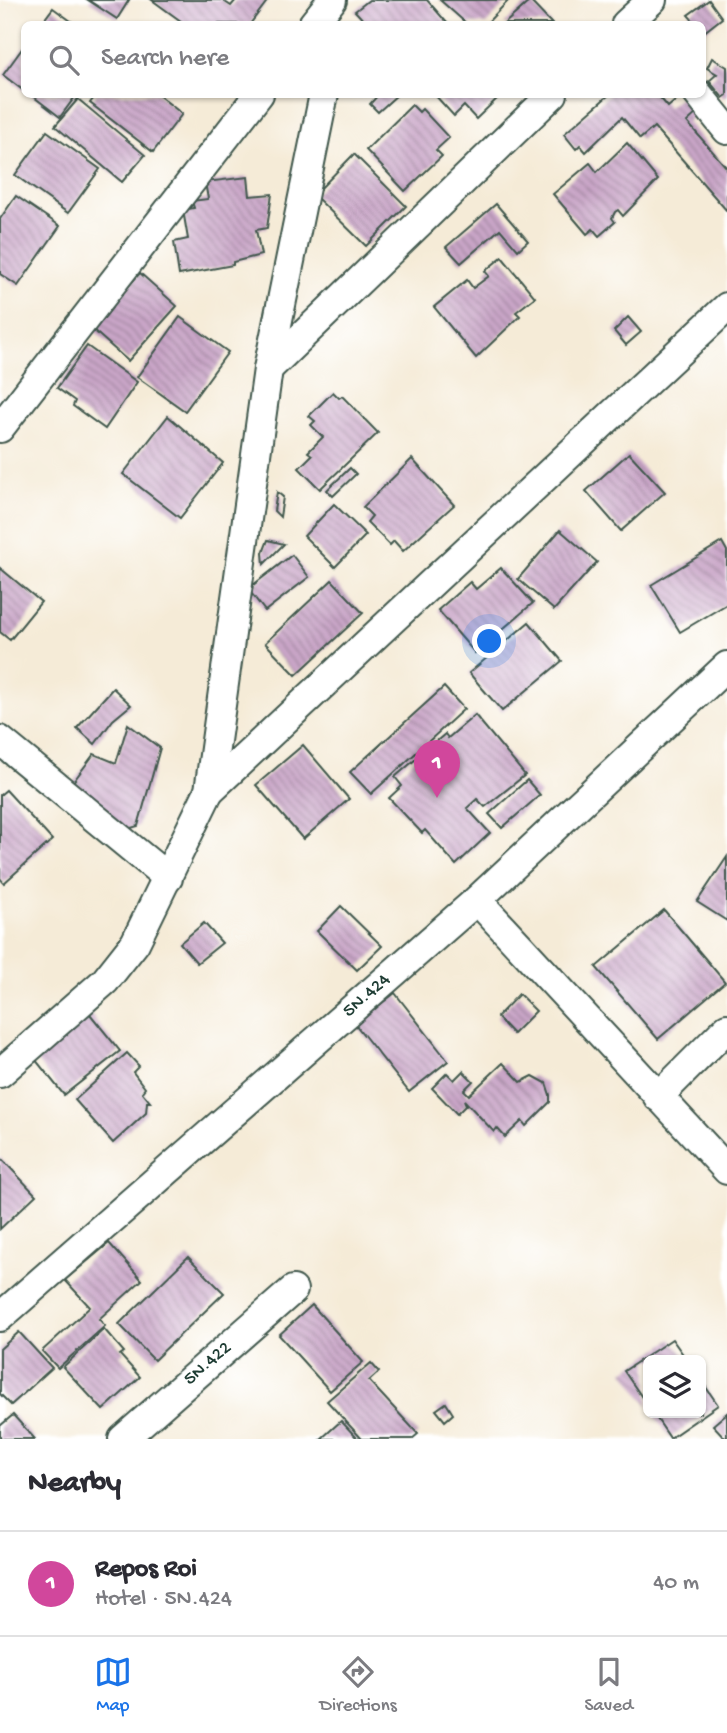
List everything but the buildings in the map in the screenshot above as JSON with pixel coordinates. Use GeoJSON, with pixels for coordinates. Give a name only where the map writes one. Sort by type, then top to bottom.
{"type":"FeatureCollection","features":[{"type":"Feature","properties":{"kind":"street"},"geometry":{"type":"LineString","coordinates":[[315,21],[332,0]]}},
{"type":"Feature","properties":{"kind":"street"},"geometry":{"type":"LineString","coordinates":[[339,21],[344,0]]}},
{"type":"Feature","properties":{"kind":"street"},"geometry":{"type":"LineString","coordinates":[[0,428],[256,98]]}},
{"type":"Feature","properties":{"kind":"street"},"geometry":{"type":"LineString","coordinates":[[0,1073],[104,981],[135,943],[209,791],[268,369],[323,98]]}},
{"type":"Feature","properties":{"kind":"street"},"geometry":{"type":"LineString","coordinates":[[268,369],[549,98]]}},
{"type":"Feature","properties":{"kind":"street"},"geometry":{"type":"LineString","coordinates":[[701,98],[727,130]]}},
{"type":"Feature","properties":{"kind":"street"},"geometry":{"type":"LineString","coordinates":[[209,791],[727,307]]}},
{"type":"Feature","properties":{"kind":"street","name":"5N.424"},"geometry":{"type":"LineString","coordinates":[[0,1317],[477,900],[727,666]]}},
{"type":"Feature","properties":{"kind":"street"},"geometry":{"type":"LineString","coordinates":[[0,740],[168,878]]}},
{"type":"Feature","properties":{"kind":"street"},"geometry":{"type":"LineString","coordinates":[[477,900],[727,1171]]}},
{"type":"Feature","properties":{"kind":"street"},"geometry":{"type":"LineString","coordinates":[[659,1097],[727,1028]]}},
{"type":"Feature","properties":{"kind":"street","name":"5N.422"},"geometry":{"type":"LineString","coordinates":[[123,1439],[293,1290]]}},
{"type":"Feature","properties":{"kind":"place","name":"Repos Roi"},"geometry":{"type":"Point","coordinates":[437,798]}}]}
